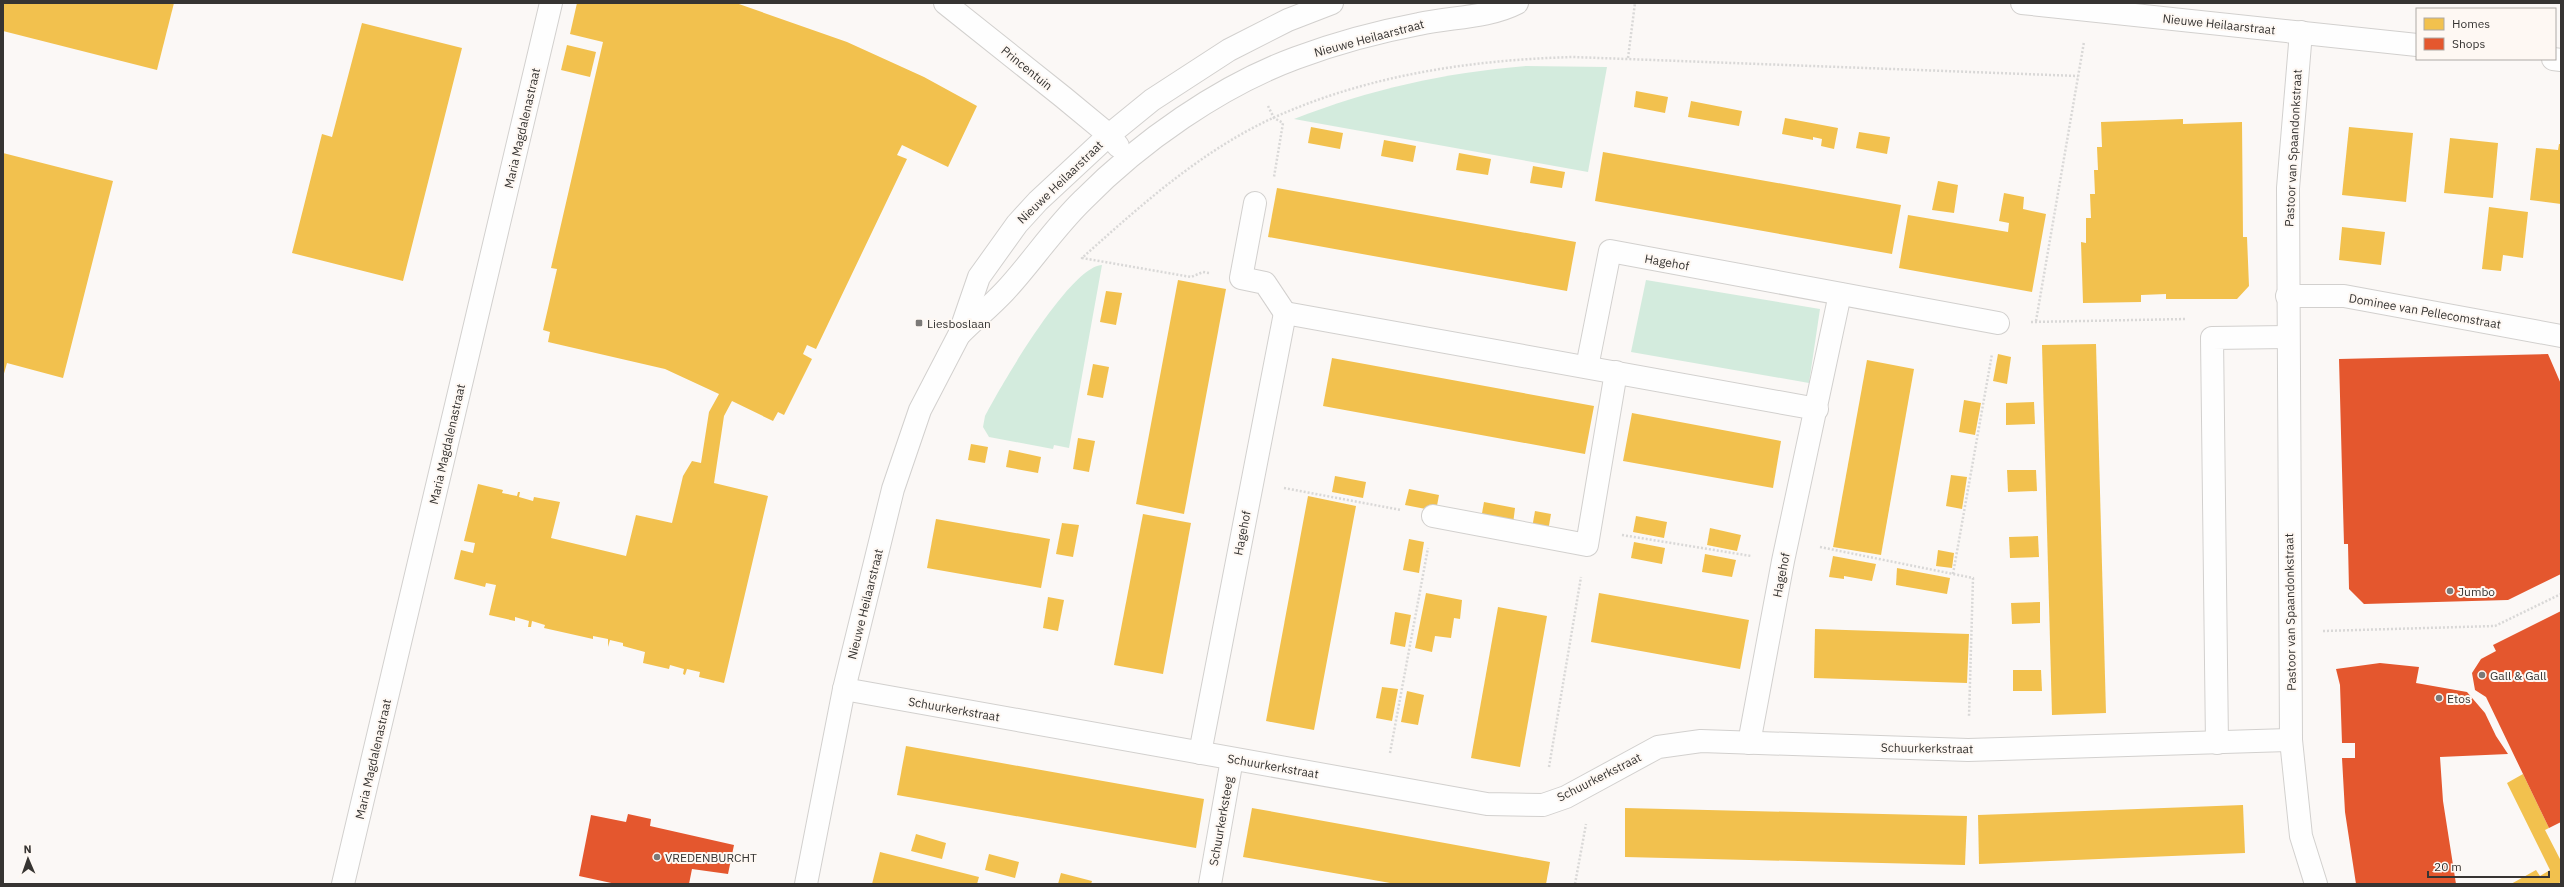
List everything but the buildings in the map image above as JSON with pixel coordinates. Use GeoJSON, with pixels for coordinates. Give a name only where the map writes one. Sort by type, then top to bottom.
{"type":"FeatureCollection","features":[{"type":"Feature","properties":{"kind":"street","name":"Maria Magdalenastraat"},"geometry":{"type":"LineString","coordinates":[[344,884],[551,3]]}},
{"type":"Feature","properties":{"kind":"street","name":"Princentuin"},"geometry":{"type":"LineString","coordinates":[[945,3],[1109,135]]}},
{"type":"Feature","properties":{"kind":"street","name":"Nieuwe Heilaarstraat"},"geometry":{"type":"LineString","coordinates":[[806,884],[844,689],[893,489],[905,449],[922,404],[958,335],[979,277],[1017,224],[1109,135],[1152,100],[1229,50],[1288,20],[1332,3]]}},
{"type":"Feature","properties":{"kind":"street","name":"Nieuwe Heilaarstraat"},"geometry":{"type":"LineString","coordinates":[[958,335],[1004,291],[1042,244],[1083,200],[1128,158],[1176,123],[1253,77],[1295,58],[1343,42],[1418,24],[1496,11],[1516,3]]}},
{"type":"Feature","properties":{"kind":"street","name":"Nieuwe Heilaarstraat"},"geometry":{"type":"LineString","coordinates":[[2022,3],[2416,45]]}},
{"type":"Feature","properties":{"kind":"street","name":"Pastoor van Spaandonkstraat"},"geometry":{"type":"LineString","coordinates":[[2301,32],[2288,188],[2287,337],[2292,740],[2301,836],[2316,884]]}},
{"type":"Feature","properties":{"kind":"street","name":"Nieuwe Heilaarstraat"},"geometry":{"type":"LineString","coordinates":[[1109,135],[1128,158]]}},
{"type":"Feature","properties":{"kind":"street"},"geometry":{"type":"LineString","coordinates":[[1255,203],[1241,278],[1265,283],[1285,313],[1817,409]]}},
{"type":"Feature","properties":{"kind":"street","name":"Hagehof"},"geometry":{"type":"LineString","coordinates":[[1587,367],[1610,251],[1998,323]]}},
{"type":"Feature","properties":{"kind":"street","name":"Hagehof"},"geometry":{"type":"LineString","coordinates":[[1749,743],[1788,540],[1817,409],[1840,294]]}},
{"type":"Feature","properties":{"kind":"street","name":"Dominee van Pellecomstraat"},"geometry":{"type":"LineString","coordinates":[[2287,296],[2344,296],[2561,336]]}},
{"type":"Feature","properties":{"kind":"street","name":"Hagehof"},"geometry":{"type":"LineString","coordinates":[[1200,753],[1285,313]]}},
{"type":"Feature","properties":{"kind":"street"},"geometry":{"type":"LineString","coordinates":[[2217,743],[2212,338],[2287,337]]}},
{"type":"Feature","properties":{"kind":"street"},"geometry":{"type":"LineString","coordinates":[[1433,516],[1587,545],[1616,372]]}},
{"type":"Feature","properties":{"kind":"street","name":"Schuurkerkstraat"},"geometry":{"type":"LineString","coordinates":[[844,689],[1487,804],[1543,805],[1566,797],[1658,747],[1701,741],[1968,750],[2292,740]]}},
{"type":"Feature","properties":{"kind":"street","name":"Schuurkerksteeg"},"geometry":{"type":"LineString","coordinates":[[1210,884],[1232,758]]}},
{"type":"Feature","properties":{"kind":"path"},"geometry":{"type":"LineString","coordinates":[[1628,58],[1634,3]]}},
{"type":"Feature","properties":{"kind":"path"},"geometry":{"type":"LineString","coordinates":[[2036,321],[2090,10]]}},
{"type":"Feature","properties":{"kind":"path"},"geometry":{"type":"LineString","coordinates":[[1241,278],[1203,272],[1191,277],[1082,258],[1137,209],[1198,163],[1274,118],[1367,84],[1470,63],[1518,58],[1628,58],[2078,76]]}},
{"type":"Feature","properties":{"kind":"path"},"geometry":{"type":"LineString","coordinates":[[1253,77],[1274,118],[1283,123],[1269,205],[1255,203]]}},
{"type":"Feature","properties":{"kind":"path"},"geometry":{"type":"LineString","coordinates":[[1953,574],[1998,323],[2036,321],[2190,319],[2212,338]]}},
{"type":"Feature","properties":{"kind":"path"},"geometry":{"type":"LineString","coordinates":[[1252,482],[1433,516],[1384,786]]}},
{"type":"Feature","properties":{"kind":"path"},"geometry":{"type":"LineString","coordinates":[[1543,805],[1587,545],[1611,533],[1784,561]]}},
{"type":"Feature","properties":{"kind":"path"},"geometry":{"type":"LineString","coordinates":[[1788,540],[1973,578],[1968,750]]}},
{"type":"Feature","properties":{"kind":"path"},"geometry":{"type":"LineString","coordinates":[[2291,632],[2495,626],[2561,594]]}},
{"type":"Feature","properties":{"kind":"path"},"geometry":{"type":"LineString","coordinates":[[1575,884],[1586,822],[1598,780]]}},
{"type":"Feature","properties":{"kind":"green space"},"geometry":{"type":"Polygon","coordinates":[[[1526,66],[1607,67],[1588,172],[1294,119],[1351,99],[1408,84],[1466,73],[1526,66]]]}},
{"type":"Feature","properties":{"kind":"green space"},"geometry":{"type":"Polygon","coordinates":[[[1102,265],[1069,448],[1054,445],[1053,449],[989,437],[983,427],[985,416],[1005,380],[1037,330],[1072,285],[1088,271],[1102,265]]]}},
{"type":"Feature","properties":{"kind":"green space"},"geometry":{"type":"Polygon","coordinates":[[[1646,280],[1820,309],[1809,383],[1631,352],[1646,280]]]}},
{"type":"Feature","properties":{"kind":"place","name":"Liesboslaan"},"geometry":{"type":"Point","coordinates":[919,323]}},
{"type":"Feature","properties":{"kind":"place","name":"Jumbo"},"geometry":{"type":"Point","coordinates":[2450,591]}},
{"type":"Feature","properties":{"kind":"place","name":"Gall & Gall"},"geometry":{"type":"Point","coordinates":[2482,675]}},
{"type":"Feature","properties":{"kind":"place","name":"Etos"},"geometry":{"type":"Point","coordinates":[2439,698]}},
{"type":"Feature","properties":{"kind":"place","name":"VREDENBURCHT"},"geometry":{"type":"Point","coordinates":[657,857]}}]}
